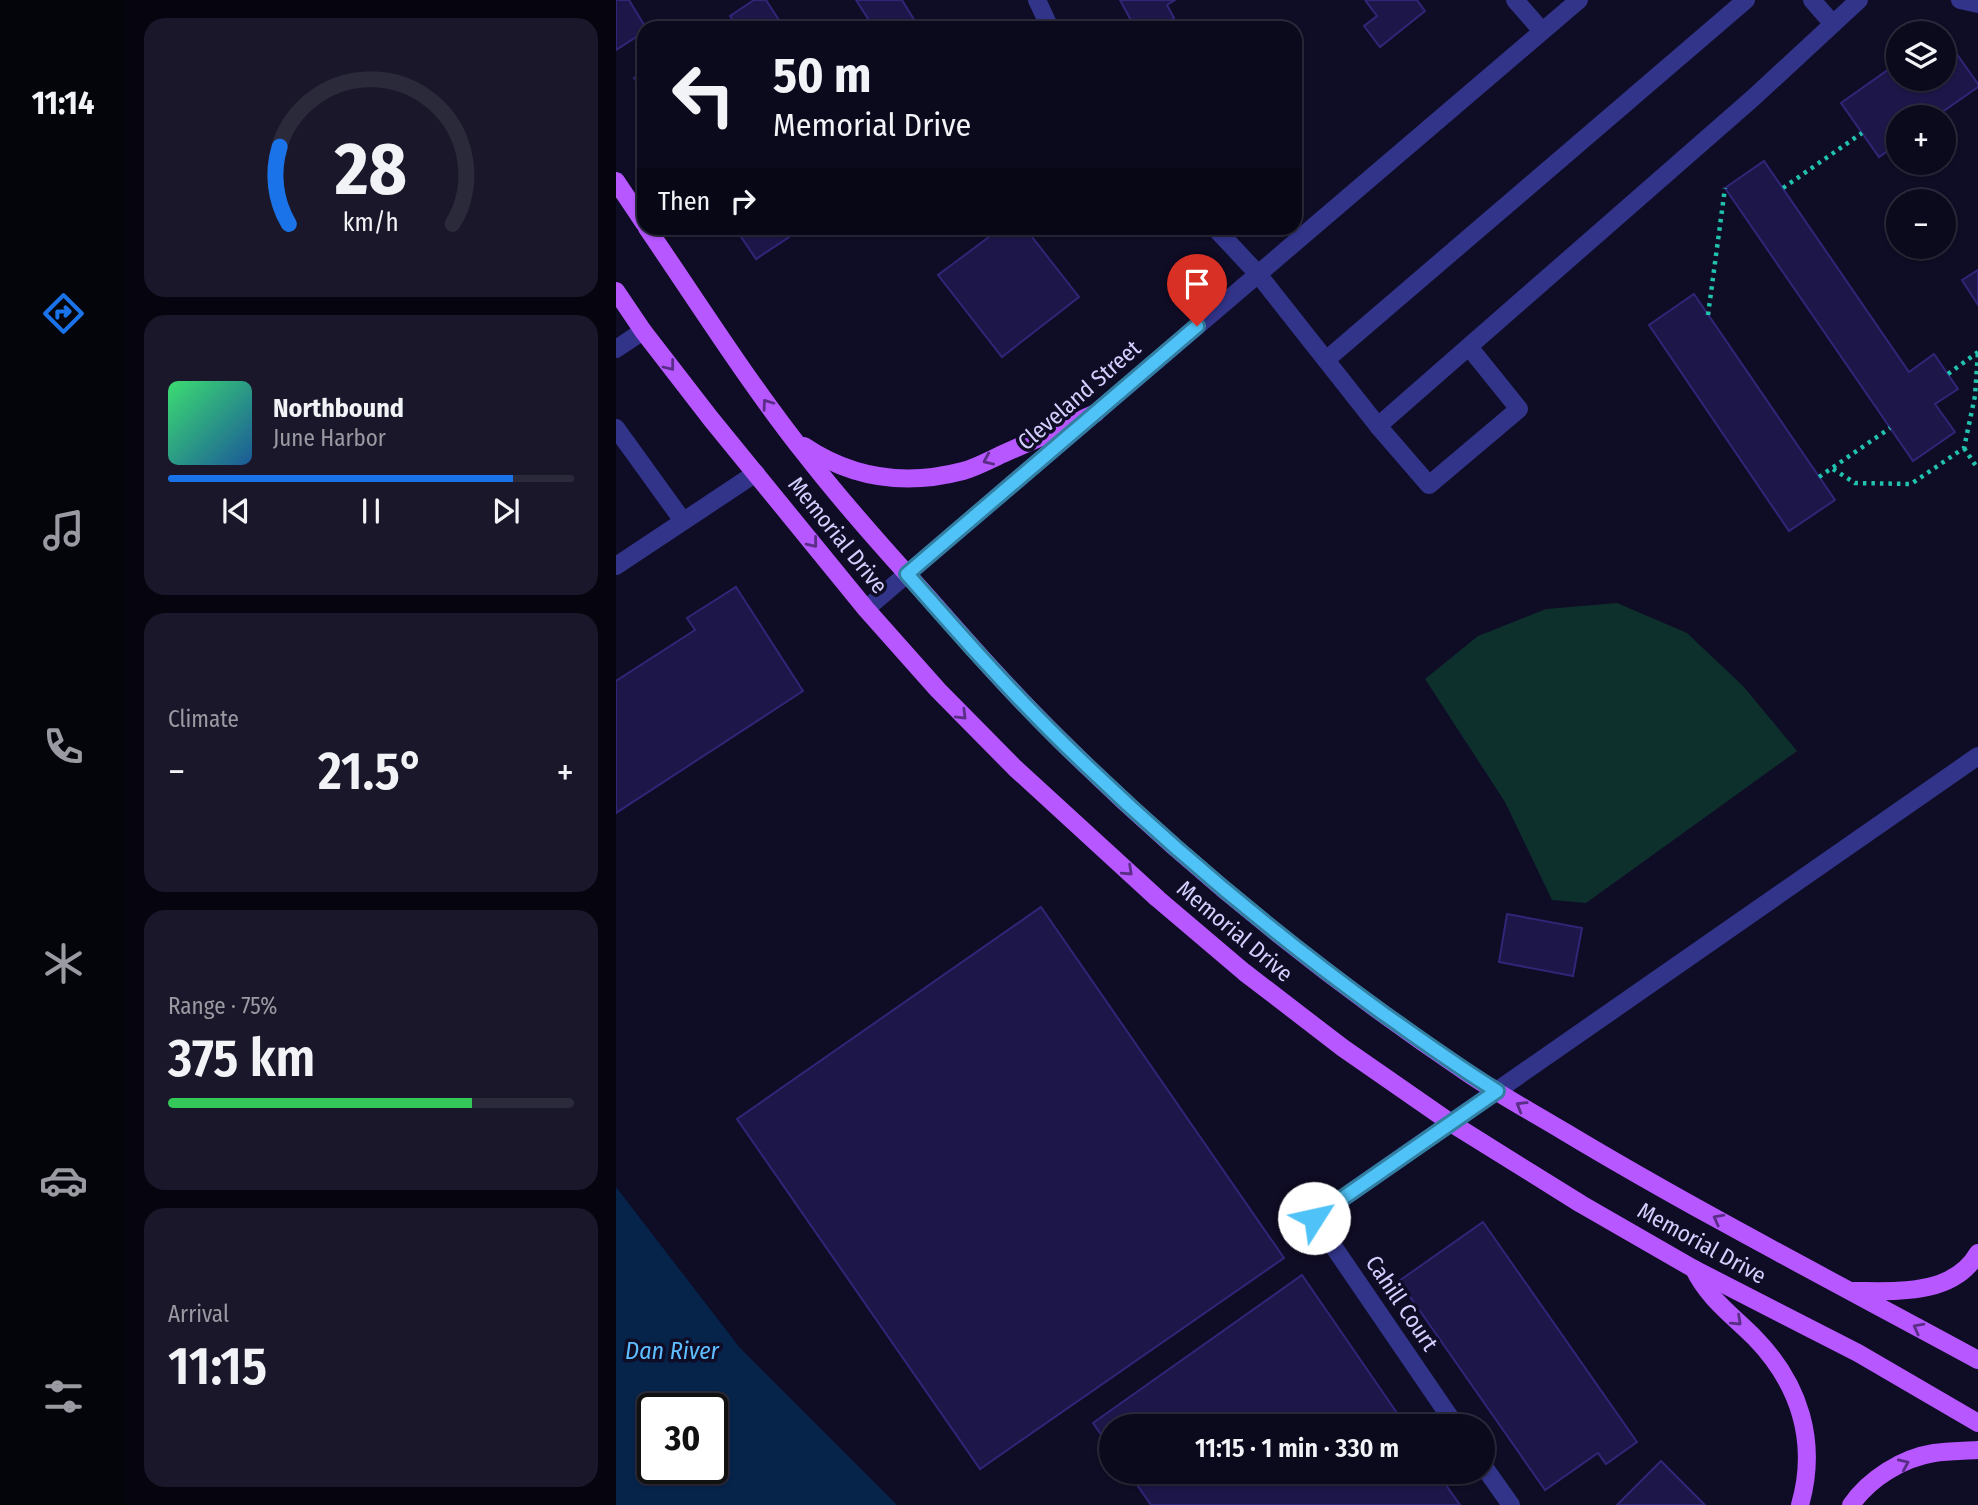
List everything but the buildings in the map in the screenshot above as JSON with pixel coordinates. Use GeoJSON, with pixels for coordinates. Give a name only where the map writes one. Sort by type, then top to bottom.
{"type":"FeatureCollection","features":[{"type":"Feature","properties":{"kind":"main road"},"geometry":{"type":"LineString","coordinates":[[616,181],[637,212]]}},
{"type":"Feature","properties":{"kind":"main road","name":"Memorial Drive"},"geometry":{"type":"LineString","coordinates":[[652,235],[792,438],[907,574],[1043,723],[1161,835],[1233,898],[1343,984],[1468,1074],[1636,1175],[1978,1360]]}},
{"type":"Feature","properties":{"kind":"main road","name":"Memorial Drive"},"geometry":{"type":"LineString","coordinates":[[616,291],[643,331],[756,473],[866,609],[939,691],[1015,768],[1158,899],[1244,972],[1321,1031],[1451,1123],[1581,1204],[1694,1269],[1857,1353],[1978,1423]]}},
{"type":"Feature","properties":{"kind":"main road"},"geometry":{"type":"LineString","coordinates":[[792,438],[821,457],[857,473],[886,478],[931,477],[965,471],[1096,413]]}},
{"type":"Feature","properties":{"kind":"main road"},"geometry":{"type":"LineString","coordinates":[[1850,1291],[1896,1291],[1935,1287],[1956,1276],[1978,1253]]}},
{"type":"Feature","properties":{"kind":"main road"},"geometry":{"type":"LineString","coordinates":[[1694,1269],[1700,1282],[1773,1359],[1792,1390],[1804,1425],[1808,1455],[1800,1505]]}},
{"type":"Feature","properties":{"kind":"main road"},"geometry":{"type":"LineString","coordinates":[[1851,1505],[1878,1477],[1903,1462],[1931,1453],[1978,1450]]}},
{"type":"Feature","properties":{"kind":"street"},"geometry":{"type":"LineString","coordinates":[[1037,0],[1047,21]]}},
{"type":"Feature","properties":{"kind":"street"},"geometry":{"type":"LineString","coordinates":[[1515,0],[1542,32]]}},
{"type":"Feature","properties":{"kind":"street","name":"Cleveland Street"},"geometry":{"type":"LineString","coordinates":[[866,609],[1579,0]]}},
{"type":"Feature","properties":{"kind":"street"},"geometry":{"type":"LineString","coordinates":[[1326,360],[1746,0]]}},
{"type":"Feature","properties":{"kind":"street"},"geometry":{"type":"LineString","coordinates":[[1812,0],[1833,24]]}},
{"type":"Feature","properties":{"kind":"street"},"geometry":{"type":"LineString","coordinates":[[1378,426],[1753,98],[1859,0]]}},
{"type":"Feature","properties":{"kind":"street"},"geometry":{"type":"LineString","coordinates":[[1960,0],[1978,4]]}},
{"type":"Feature","properties":{"kind":"street"},"geometry":{"type":"LineString","coordinates":[[1222,235],[1258,274],[1378,426],[1429,485],[1519,409],[1469,346]]}},
{"type":"Feature","properties":{"kind":"street"},"geometry":{"type":"LineString","coordinates":[[616,349],[643,331]]}},
{"type":"Feature","properties":{"kind":"street"},"geometry":{"type":"LineString","coordinates":[[616,428],[683,521]]}},
{"type":"Feature","properties":{"kind":"street"},"geometry":{"type":"LineString","coordinates":[[616,566],[756,473]]}},
{"type":"Feature","properties":{"kind":"street","name":"Cahill Court"},"geometry":{"type":"LineString","coordinates":[[1448,1414],[1314,1218],[1978,756]]}},
{"type":"Feature","properties":{"kind":"street"},"geometry":{"type":"LineString","coordinates":[[1495,1482],[1511,1505]]}},
{"type":"Feature","properties":{"kind":"path"},"geometry":{"type":"LineString","coordinates":[[1783,188],[1862,133]]}},
{"type":"Feature","properties":{"kind":"path"},"geometry":{"type":"LineString","coordinates":[[1708,314],[1725,188]]}},
{"type":"Feature","properties":{"kind":"path"},"geometry":{"type":"LineString","coordinates":[[1833,469],[1856,483],[1910,484],[1964,448],[1975,396],[1978,352],[1948,374]]}},
{"type":"Feature","properties":{"kind":"path"},"geometry":{"type":"LineString","coordinates":[[1819,477],[1890,428]]}},
{"type":"Feature","properties":{"kind":"path"},"geometry":{"type":"LineString","coordinates":[[1964,448],[1978,468]]}},
{"type":"Feature","properties":{"kind":"green space"},"geometry":{"type":"Polygon","coordinates":[[[1617,603],[1687,633],[1743,686],[1797,751],[1586,903],[1552,900],[1505,802],[1425,679],[1478,636],[1546,609],[1617,603]]]}},
{"type":"Feature","properties":{"kind":"water","name":"Dan River"},"geometry":{"type":"Polygon","coordinates":[[[616,1187],[740,1348],[897,1505],[616,1505],[616,1187]]]}},
{"type":"Feature","properties":{"kind":"route"},"geometry":{"type":"LineString","coordinates":[[1197,326],[907,574],[1045,725],[1161,835],[1233,898],[1343,984],[1468,1074],[1497,1091],[1314,1218]]}}]}
